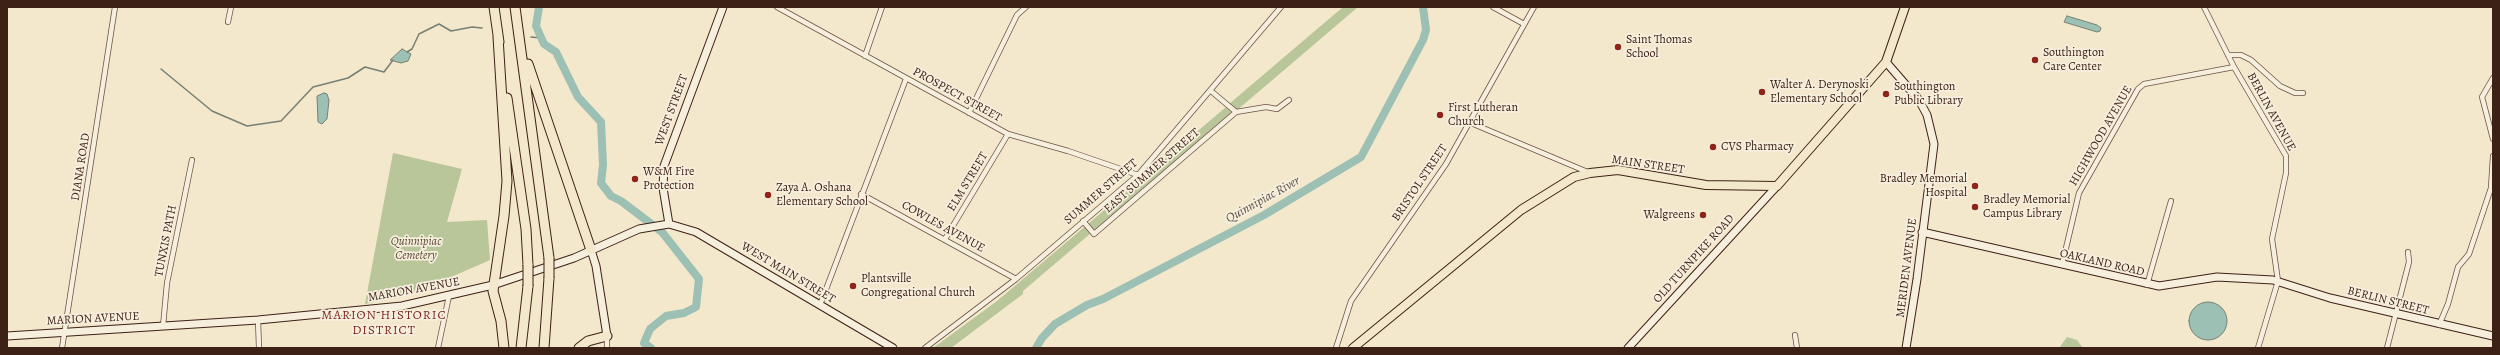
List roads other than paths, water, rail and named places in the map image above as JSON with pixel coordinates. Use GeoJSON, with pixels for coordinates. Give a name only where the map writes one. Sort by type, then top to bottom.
{"type":"FeatureCollection","features":[{"type":"Feature","properties":{"kind":"highway"},"geometry":{"type":"LineString","coordinates":[[494,7],[526,229],[528,286],[521,348]]}},
{"type":"Feature","properties":{"kind":"highway"},"geometry":{"type":"LineString","coordinates":[[1777,186],[1886,62],[1905,7]]}},
{"type":"Feature","properties":{"kind":"highway"},"geometry":{"type":"LineString","coordinates":[[515,9],[531,78],[591,250]]}},
{"type":"Feature","properties":{"kind":"highway"},"geometry":{"type":"LineString","coordinates":[[515,9],[549,258],[550,278],[544,348]]}},
{"type":"Feature","properties":{"kind":"highway"},"geometry":{"type":"LineString","coordinates":[[498,37],[506,193],[493,285],[504,348]]}},
{"type":"Feature","properties":{"kind":"highway","name":"MAIN STREET"},"geometry":{"type":"LineString","coordinates":[[1353,348],[1521,210],[1574,177],[1590,172],[1618,170],[1706,185],[1777,186]]}},
{"type":"Feature","properties":{"kind":"highway"},"geometry":{"type":"LineString","coordinates":[[579,348],[588,341],[607,336]]}},
{"type":"Feature","properties":{"kind":"main road","name":"WEST STREET"},"geometry":{"type":"LineString","coordinates":[[669,224],[663,188],[664,166],[723,7]]}},
{"type":"Feature","properties":{"kind":"main road","name":"MERIDEN AVENUE"},"geometry":{"type":"LineString","coordinates":[[1886,62],[1919,100],[1927,115],[1933,136],[1933,156],[1906,348]]}},
{"type":"Feature","properties":{"kind":"main road","name":"OLD TURNPIKE ROAD"},"geometry":{"type":"LineString","coordinates":[[1628,348],[1777,186]]}},
{"type":"Feature","properties":{"kind":"main road","name":"MARION AVENUE"},"geometry":{"type":"LineString","coordinates":[[7,336],[65,331],[258,320],[381,309],[449,296],[493,285],[591,250],[650,226],[669,224]]}},
{"type":"Feature","properties":{"kind":"main road","name":"WEST MAIN STREET"},"geometry":{"type":"LineString","coordinates":[[669,224],[696,232],[893,348]]}},
{"type":"Feature","properties":{"kind":"main road","name":"OAKLAND ROAD"},"geometry":{"type":"LineString","coordinates":[[1922,232],[2147,285],[2171,285],[2223,277],[2278,281]]}},
{"type":"Feature","properties":{"kind":"main road"},"geometry":{"type":"LineString","coordinates":[[591,250],[597,273],[607,336]]}},
{"type":"Feature","properties":{"kind":"main road","name":"BERLIN STREET"},"geometry":{"type":"LineString","coordinates":[[2278,281],[2312,293],[2493,336]]}},
{"type":"Feature","properties":{"kind":"street","name":"DIANA ROAD"},"geometry":{"type":"LineString","coordinates":[[62,348],[116,7]]}},
{"type":"Feature","properties":{"kind":"street"},"geometry":{"type":"LineString","coordinates":[[228,22],[231,7]]}},
{"type":"Feature","properties":{"kind":"street","name":"PROSPECT STREET"},"geometry":{"type":"LineString","coordinates":[[777,7],[1008,134],[1068,151],[1138,175]]}},
{"type":"Feature","properties":{"kind":"street"},"geometry":{"type":"LineString","coordinates":[[865,56],[882,7]]}},
{"type":"Feature","properties":{"kind":"street"},"geometry":{"type":"LineString","coordinates":[[970,113],[1017,15],[1026,7]]}},
{"type":"Feature","properties":{"kind":"street","name":"SUMMER STREET"},"geometry":{"type":"LineString","coordinates":[[925,348],[1016,279],[1138,175],[1281,7]]}},
{"type":"Feature","properties":{"kind":"street"},"geometry":{"type":"LineString","coordinates":[[1493,7],[1524,24]]}},
{"type":"Feature","properties":{"kind":"street","name":"BRISTOL STREET"},"geometry":{"type":"LineString","coordinates":[[1336,348],[1351,301],[1446,164],[1471,122],[1534,7]]}},
{"type":"Feature","properties":{"kind":"street","name":"BERLIN AVENUE"},"geometry":{"type":"LineString","coordinates":[[2204,7],[2234,67],[2286,156],[2286,173],[2272,239],[2278,281]]}},
{"type":"Feature","properties":{"kind":"street"},"geometry":{"type":"LineString","coordinates":[[2228,55],[2241,55],[2251,60],[2280,86],[2295,93],[2303,93]]}},
{"type":"Feature","properties":{"kind":"street","name":"HIGHWOOD AVENUE"},"geometry":{"type":"LineString","coordinates":[[2062,265],[2079,193],[2138,89],[2144,84],[2234,67]]}},
{"type":"Feature","properties":{"kind":"street"},"geometry":{"type":"LineString","coordinates":[[2493,78],[2482,97],[2493,139]]}},
{"type":"Feature","properties":{"kind":"street"},"geometry":{"type":"LineString","coordinates":[[820,305],[906,79]]}},
{"type":"Feature","properties":{"kind":"street"},"geometry":{"type":"LineString","coordinates":[[1211,91],[1236,112],[1266,107],[1277,109],[1289,100]]}},
{"type":"Feature","properties":{"kind":"street","name":"EAST SUMMER STREET"},"geometry":{"type":"LineString","coordinates":[[1083,221],[1094,234],[1236,112]]}},
{"type":"Feature","properties":{"kind":"street"},"geometry":{"type":"LineString","coordinates":[[1471,122],[1590,172]]}},
{"type":"Feature","properties":{"kind":"street","name":"ELM STREET"},"geometry":{"type":"LineString","coordinates":[[945,239],[1008,134]]}},
{"type":"Feature","properties":{"kind":"street"},"geometry":{"type":"LineString","coordinates":[[2439,324],[2451,294],[2458,267],[2469,254],[2492,188],[2493,156]]}},
{"type":"Feature","properties":{"kind":"street","name":"TUNXIS PATH"},"geometry":{"type":"LineString","coordinates":[[163,326],[167,283],[192,160]]}},
{"type":"Feature","properties":{"kind":"street","name":"COWLES AVENUE"},"geometry":{"type":"LineString","coordinates":[[861,194],[1016,279]]}},
{"type":"Feature","properties":{"kind":"street"},"geometry":{"type":"LineString","coordinates":[[2147,285],[2171,202]]}},
{"type":"Feature","properties":{"kind":"street"},"geometry":{"type":"LineString","coordinates":[[2387,348],[2409,262],[2408,252]]}},
{"type":"Feature","properties":{"kind":"street"},"geometry":{"type":"LineString","coordinates":[[2258,348],[2278,281]]}},
{"type":"Feature","properties":{"kind":"street"},"geometry":{"type":"LineString","coordinates":[[438,348],[449,296]]}},
{"type":"Feature","properties":{"kind":"street"},"geometry":{"type":"LineString","coordinates":[[258,320],[259,348]]}},
{"type":"Feature","properties":{"kind":"street"},"geometry":{"type":"LineString","coordinates":[[1795,335],[1797,348]]}},
{"type":"Feature","properties":{"kind":"street"},"geometry":{"type":"LineString","coordinates":[[607,336],[607,348]]}},
{"type":"Feature","properties":{"kind":"water"},"geometry":{"type":"Polygon","coordinates":[[[2067,16],[2097,25],[2101,28],[2100,31],[2097,32],[2064,22],[2067,16]]]}},
{"type":"Feature","properties":{"kind":"water"},"geometry":{"type":"Polygon","coordinates":[[[402,49],[411,54],[408,61],[401,63],[390,60],[402,49]]]}},
{"type":"Feature","properties":{"kind":"water"},"geometry":{"type":"Polygon","coordinates":[[[324,93],[327,94],[329,100],[327,119],[322,124],[318,122],[317,96],[324,93]]]}},
{"type":"Feature","properties":{"kind":"water"},"geometry":{"type":"Polygon","coordinates":[[[2208,302],[2218,305],[2224,311],[2227,321],[2224,331],[2218,337],[2208,340],[2198,337],[2192,331],[2189,321],[2192,311],[2198,305],[2208,302]]]}},
{"type":"Feature","properties":{"kind":"waterway"},"geometry":{"type":"LineString","coordinates":[[539,7],[536,26],[544,44],[556,52],[578,97],[601,122],[603,165],[601,183],[611,196],[621,201],[662,232],[699,279],[696,307],[684,313],[666,316],[650,329],[644,343],[651,348]]}},
{"type":"Feature","properties":{"kind":"waterway","name":"Quinnipiac River"},"geometry":{"type":"LineString","coordinates":[[1036,348],[1042,338],[1055,324],[1087,305],[1103,299],[1264,215],[1361,157],[1423,40],[1426,30],[1423,7]]}},
{"type":"Feature","properties":{"kind":"waterway"},"geometry":{"type":"LineString","coordinates":[[407,52],[412,49],[419,34],[439,24],[451,31],[472,27],[482,28]]}},
{"type":"Feature","properties":{"kind":"waterway"},"geometry":{"type":"LineString","coordinates":[[531,37],[541,38]]}},
{"type":"Feature","properties":{"kind":"waterway"},"geometry":{"type":"LineString","coordinates":[[161,69],[212,111],[247,126],[281,121],[313,87],[348,78],[365,67],[384,72],[393,60]]}},
{"type":"Feature","properties":{"kind":"place","name":"Saint Thomas School"},"geometry":{"type":"Point","coordinates":[1618,47]}},
{"type":"Feature","properties":{"kind":"place","name":"Southington Care Center"},"geometry":{"type":"Point","coordinates":[2035,60]}},
{"type":"Feature","properties":{"kind":"place","name":"Walter A. Derynoski Elementary School"},"geometry":{"type":"Point","coordinates":[1762,92]}},
{"type":"Feature","properties":{"kind":"place","name":"Southington Public Library"},"geometry":{"type":"Point","coordinates":[1886,94]}},
{"type":"Feature","properties":{"kind":"place","name":"First Lutheran Church"},"geometry":{"type":"Point","coordinates":[1440,115]}},
{"type":"Feature","properties":{"kind":"place","name":"CVS Pharmacy"},"geometry":{"type":"Point","coordinates":[1713,147]}},
{"type":"Feature","properties":{"kind":"place","name":"W&M Fire Protection"},"geometry":{"type":"Point","coordinates":[635,179]}},
{"type":"Feature","properties":{"kind":"place","name":"Bradley Memorial Hospital"},"geometry":{"type":"Point","coordinates":[1975,186]}},
{"type":"Feature","properties":{"kind":"place","name":"Zaya A. Oshana Elementary School"},"geometry":{"type":"Point","coordinates":[768,195]}},
{"type":"Feature","properties":{"kind":"place","name":"Bradley Memorial Campus Library"},"geometry":{"type":"Point","coordinates":[1975,207]}},
{"type":"Feature","properties":{"kind":"place","name":"Walgreens"},"geometry":{"type":"Point","coordinates":[1703,215]}},
{"type":"Feature","properties":{"kind":"place","name":"Plantsville Congregational Church"},"geometry":{"type":"Point","coordinates":[853,286]}},
{"type":"Feature","properties":{"kind":"district","name":"MARION HISTORIC DISTRICT"},"geometry":{"type":"Point","coordinates":[384,324]}},
{"type":"Feature","properties":{"kind":"park label","name":"Quinnipiac Cemetery"},"geometry":{"type":"Point","coordinates":[416,249]}}]}
